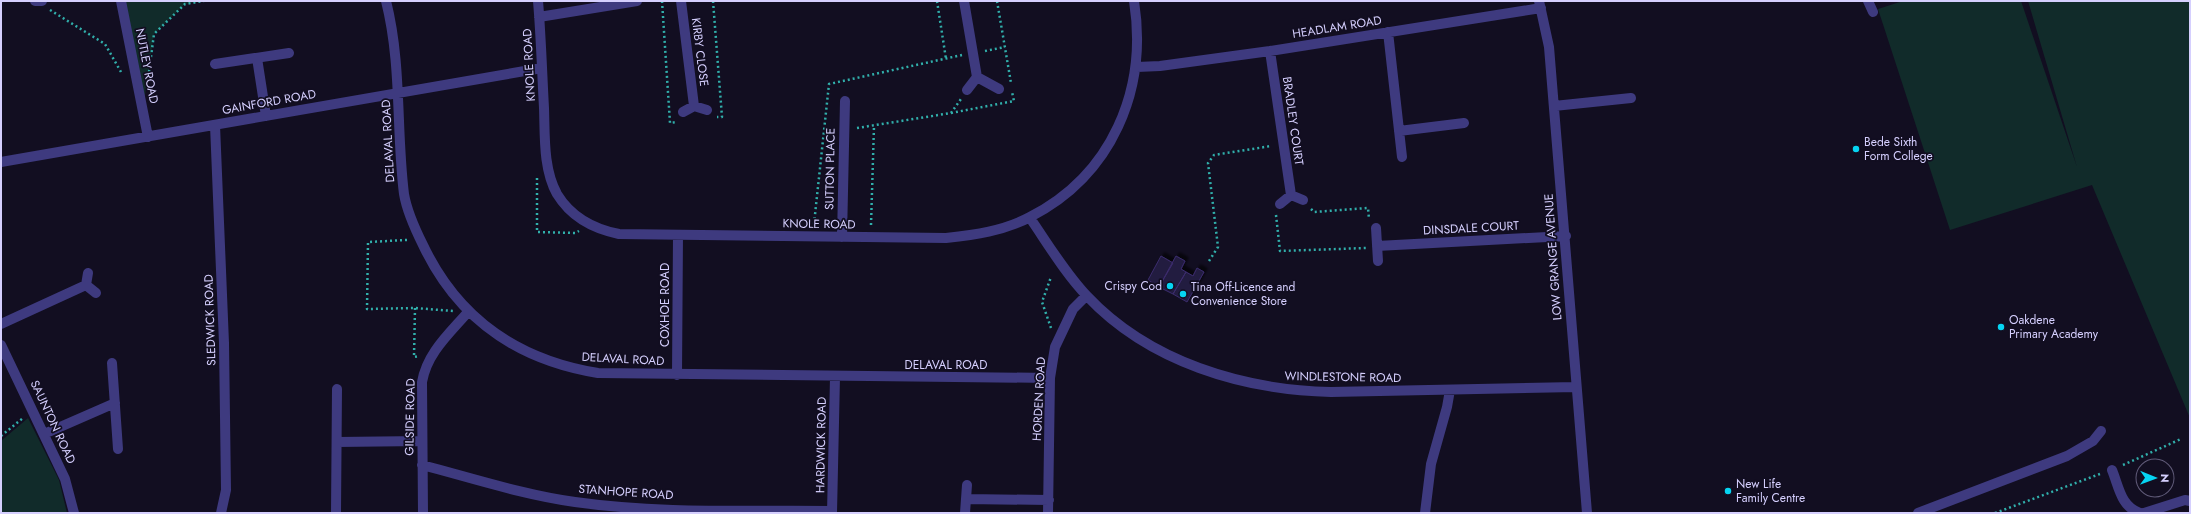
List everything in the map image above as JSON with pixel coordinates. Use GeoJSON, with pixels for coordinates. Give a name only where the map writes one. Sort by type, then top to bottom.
{"type":"FeatureCollection","features":[{"type":"Feature","properties":{"kind":"street"},"geometry":{"type":"LineString","coordinates":[[36,1],[42,1]]}},
{"type":"Feature","properties":{"kind":"street","name":"NUTLEY ROAD"},"geometry":{"type":"LineString","coordinates":[[121,1],[148,137]]}},
{"type":"Feature","properties":{"kind":"street","name":"DELAVAL ROAD"},"geometry":{"type":"LineString","coordinates":[[386,1],[394,46],[399,93],[404,194],[410,218],[443,282],[468,312],[504,338],[551,362],[598,373],[835,377],[1050,378]]}},
{"type":"Feature","properties":{"kind":"street","name":"KNOLE ROAD"},"geometry":{"type":"LineString","coordinates":[[538,1],[550,177],[557,194],[567,207],[590,225],[619,234],[946,238],[980,234],[1030,218],[1069,191],[1086,176],[1099,158],[1122,116],[1131,94],[1137,67],[1138,27],[1134,1]]}},
{"type":"Feature","properties":{"kind":"street"},"geometry":{"type":"LineString","coordinates":[[539,17],[637,1]]}},
{"type":"Feature","properties":{"kind":"street","name":"KIRBY CLOSE"},"geometry":{"type":"LineString","coordinates":[[681,1],[694,106]]}},
{"type":"Feature","properties":{"kind":"street"},"geometry":{"type":"LineString","coordinates":[[964,1],[978,77],[999,89]]}},
{"type":"Feature","properties":{"kind":"street"},"geometry":{"type":"LineString","coordinates":[[1868,1],[1873,12]]}},
{"type":"Feature","properties":{"kind":"street","name":"HEADLAM ROAD"},"geometry":{"type":"LineString","coordinates":[[1137,67],[1160,66],[1270,51],[1388,32],[1540,4]]}},
{"type":"Feature","properties":{"kind":"street","name":"LOW GRANGE AVENUE"},"geometry":{"type":"LineString","coordinates":[[1540,4],[1549,47],[1566,236],[1576,386],[1587,513]]}},
{"type":"Feature","properties":{"kind":"street"},"geometry":{"type":"LineString","coordinates":[[1388,32],[1402,157]]}},
{"type":"Feature","properties":{"kind":"street","name":"BRADLEY COURT"},"geometry":{"type":"LineString","coordinates":[[1270,51],[1291,195]]}},
{"type":"Feature","properties":{"kind":"street"},"geometry":{"type":"LineString","coordinates":[[215,64],[289,53]]}},
{"type":"Feature","properties":{"kind":"street"},"geometry":{"type":"LineString","coordinates":[[257,58],[266,116]]}},
{"type":"Feature","properties":{"kind":"street","name":"GAINFORD ROAD"},"geometry":{"type":"LineString","coordinates":[[1,162],[542,68]]}},
{"type":"Feature","properties":{"kind":"street"},"geometry":{"type":"LineString","coordinates":[[967,90],[978,77]]}},
{"type":"Feature","properties":{"kind":"street"},"geometry":{"type":"LineString","coordinates":[[1554,106],[1631,98]]}},
{"type":"Feature","properties":{"kind":"street","name":"SUTTON PLACE"},"geometry":{"type":"LineString","coordinates":[[842,237],[845,102]]}},
{"type":"Feature","properties":{"kind":"street"},"geometry":{"type":"LineString","coordinates":[[683,112],[694,106],[707,110]]}},
{"type":"Feature","properties":{"kind":"street"},"geometry":{"type":"LineString","coordinates":[[1399,131],[1464,123]]}},
{"type":"Feature","properties":{"kind":"street","name":"SLEDWICK ROAD"},"geometry":{"type":"LineString","coordinates":[[215,125],[224,335],[226,459],[226,490],[220,513]]}},
{"type":"Feature","properties":{"kind":"street"},"geometry":{"type":"LineString","coordinates":[[1280,204],[1291,195],[1303,200]]}},
{"type":"Feature","properties":{"kind":"street","name":"WINDLESTONE ROAD"},"geometry":{"type":"LineString","coordinates":[[1030,218],[1086,296],[1123,329],[1147,343],[1205,370],[1236,380],[1267,388],[1298,392],[1450,390],[1576,386]]}},
{"type":"Feature","properties":{"kind":"street"},"geometry":{"type":"LineString","coordinates":[[1376,228],[1378,261]]}},
{"type":"Feature","properties":{"kind":"street","name":"COXHOE ROAD"},"geometry":{"type":"LineString","coordinates":[[677,374],[678,235]]}},
{"type":"Feature","properties":{"kind":"street","name":"DINSDALE COURT"},"geometry":{"type":"LineString","coordinates":[[1377,247],[1566,236]]}},
{"type":"Feature","properties":{"kind":"street"},"geometry":{"type":"LineString","coordinates":[[86,285],[88,273]]}},
{"type":"Feature","properties":{"kind":"street"},"geometry":{"type":"LineString","coordinates":[[86,285],[96,293]]}},
{"type":"Feature","properties":{"kind":"street"},"geometry":{"type":"LineString","coordinates":[[1,324],[86,285]]}},
{"type":"Feature","properties":{"kind":"street","name":"HORDEN ROAD"},"geometry":{"type":"LineString","coordinates":[[1048,513],[1050,378],[1057,341],[1073,309],[1086,296]]}},
{"type":"Feature","properties":{"kind":"street","name":"GILSIDE ROAD"},"geometry":{"type":"LineString","coordinates":[[423,513],[422,382],[424,368],[431,354],[468,312]]}},
{"type":"Feature","properties":{"kind":"street","name":"SAUNTON ROAD"},"geometry":{"type":"LineString","coordinates":[[1,345],[65,479],[74,513]]}},
{"type":"Feature","properties":{"kind":"street"},"geometry":{"type":"LineString","coordinates":[[112,363],[118,449]]}},
{"type":"Feature","properties":{"kind":"street","name":"HARDWICK ROAD"},"geometry":{"type":"LineString","coordinates":[[832,512],[835,377]]}},
{"type":"Feature","properties":{"kind":"street"},"geometry":{"type":"LineString","coordinates":[[336,513],[337,389]]}},
{"type":"Feature","properties":{"kind":"street"},"geometry":{"type":"LineString","coordinates":[[1425,513],[1431,464],[1447,407],[1450,390]]}},
{"type":"Feature","properties":{"kind":"street"},"geometry":{"type":"LineString","coordinates":[[44,434],[115,403]]}},
{"type":"Feature","properties":{"kind":"street"},"geometry":{"type":"LineString","coordinates":[[1918,513],[2067,456],[2093,441],[2101,431]]}},
{"type":"Feature","properties":{"kind":"street"},"geometry":{"type":"LineString","coordinates":[[337,442],[422,441]]}},
{"type":"Feature","properties":{"kind":"street","name":"STANHOPE ROAD"},"geometry":{"type":"LineString","coordinates":[[422,465],[493,484],[574,502],[665,509],[832,512]]}},
{"type":"Feature","properties":{"kind":"street"},"geometry":{"type":"LineString","coordinates":[[2112,470],[2125,503],[2131,510],[2140,513]]}},
{"type":"Feature","properties":{"kind":"street"},"geometry":{"type":"LineString","coordinates":[[965,513],[967,485]]}},
{"type":"Feature","properties":{"kind":"street"},"geometry":{"type":"LineString","coordinates":[[966,500],[1049,500]]}},
{"type":"Feature","properties":{"kind":"street"},"geometry":{"type":"LineString","coordinates":[[2144,513],[2184,500],[2190,501]]}},
{"type":"Feature","properties":{"kind":"path"},"geometry":{"type":"LineString","coordinates":[[36,1],[106,44],[124,77]]}},
{"type":"Feature","properties":{"kind":"path"},"geometry":{"type":"LineString","coordinates":[[148,80],[154,34],[185,4],[204,1]]}},
{"type":"Feature","properties":{"kind":"path"},"geometry":{"type":"LineString","coordinates":[[937,1],[946,59]]}},
{"type":"Feature","properties":{"kind":"path"},"geometry":{"type":"LineString","coordinates":[[813,237],[829,84],[1005,47]]}},
{"type":"Feature","properties":{"kind":"path"},"geometry":{"type":"LineString","coordinates":[[844,130],[951,113],[967,90]]}},
{"type":"Feature","properties":{"kind":"path"},"geometry":{"type":"LineString","coordinates":[[871,237],[874,126]]}},
{"type":"Feature","properties":{"kind":"path"},"geometry":{"type":"LineString","coordinates":[[1209,261],[1218,247],[1208,163],[1214,155],[1284,145]]}},
{"type":"Feature","properties":{"kind":"path"},"geometry":{"type":"LineString","coordinates":[[550,177],[536,177],[537,232],[575,233],[590,225]]}},
{"type":"Feature","properties":{"kind":"path"},"geometry":{"type":"LineString","coordinates":[[1303,200],[1314,212],[1368,208],[1370,227],[1376,228]]}},
{"type":"Feature","properties":{"kind":"path"},"geometry":{"type":"LineString","coordinates":[[1280,204],[1274,204],[1280,251],[1377,247]]}},
{"type":"Feature","properties":{"kind":"path"},"geometry":{"type":"LineString","coordinates":[[420,239],[368,242],[367,309],[415,308],[468,312]]}},
{"type":"Feature","properties":{"kind":"path"},"geometry":{"type":"LineString","coordinates":[[1051,278],[1042,302],[1049,326],[1057,341]]}},
{"type":"Feature","properties":{"kind":"path"},"geometry":{"type":"LineString","coordinates":[[415,308],[414,357],[431,354]]}},
{"type":"Feature","properties":{"kind":"path"},"geometry":{"type":"LineString","coordinates":[[1,436],[33,410]]}},
{"type":"Feature","properties":{"kind":"path"},"geometry":{"type":"LineString","coordinates":[[1995,513],[2112,470],[2182,439]]}},
{"type":"Feature","properties":{"kind":"green space"},"geometry":{"type":"Polygon","coordinates":[[[125,1],[204,1],[185,4],[154,34],[144,102],[125,1]]]}},
{"type":"Feature","properties":{"kind":"green space"},"geometry":{"type":"Polygon","coordinates":[[[1903,1],[2021,1],[2077,167],[2028,1],[2190,1],[2190,418],[2092,185],[1950,230],[1878,9],[1903,1]]]}},
{"type":"Feature","properties":{"kind":"green space"},"geometry":{"type":"Polygon","coordinates":[[[28,418],[59,480],[67,513],[1,513],[1,441],[28,418]]]}},
{"type":"Feature","properties":{"kind":"building"},"geometry":{"type":"Polygon","coordinates":[[[1161,256],[1173,263],[1159,287],[1148,280],[1161,256]]]}},
{"type":"Feature","properties":{"kind":"building"},"geometry":{"type":"Polygon","coordinates":[[[1176,256],[1185,261],[1181,269],[1186,272],[1173,294],[1159,287],[1176,256]]]}},
{"type":"Feature","properties":{"kind":"building"},"geometry":{"type":"Polygon","coordinates":[[[1197,268],[1204,272],[1187,302],[1173,294],[1186,272],[1193,276],[1197,268]]]}},
{"type":"Feature","properties":{"kind":"place","name":"Bede Sixth Form College"},"geometry":{"type":"Point","coordinates":[1856,149]}},
{"type":"Feature","properties":{"kind":"place","name":"Crispy Cod"},"geometry":{"type":"Point","coordinates":[1170,286]}},
{"type":"Feature","properties":{"kind":"place","name":"Tina Off-Licence and Convenience Store"},"geometry":{"type":"Point","coordinates":[1183,294]}},
{"type":"Feature","properties":{"kind":"place","name":"Oakdene Primary Academy"},"geometry":{"type":"Point","coordinates":[2001,327]}},
{"type":"Feature","properties":{"kind":"place","name":"New Life Family Centre"},"geometry":{"type":"Point","coordinates":[1728,491]}}]}
